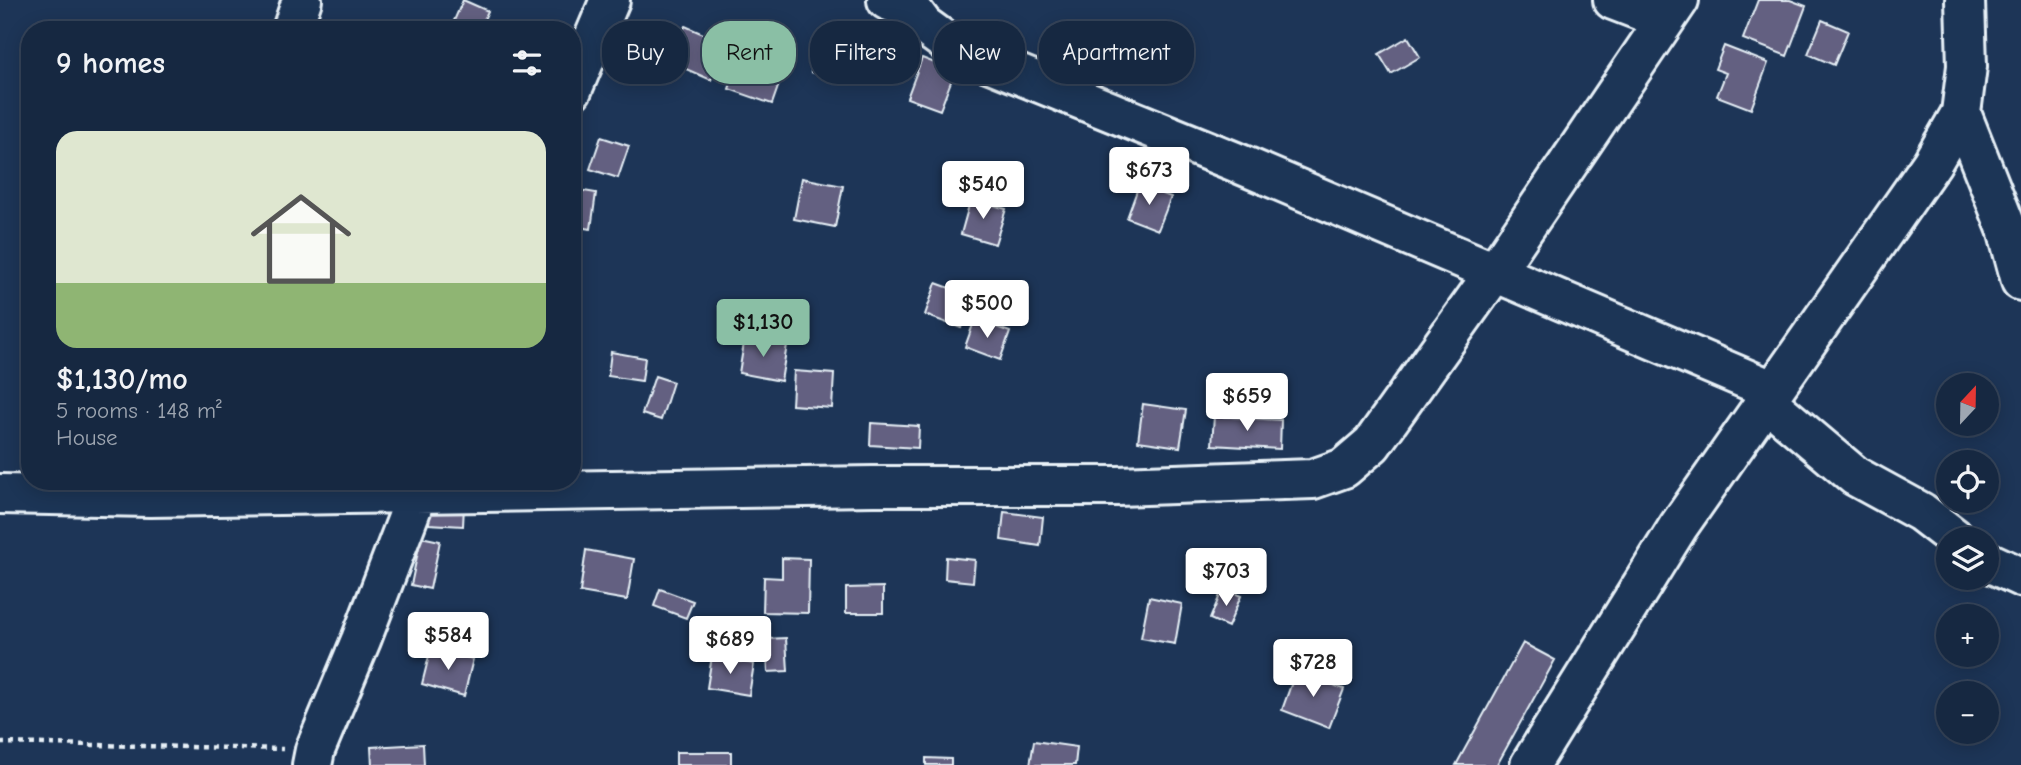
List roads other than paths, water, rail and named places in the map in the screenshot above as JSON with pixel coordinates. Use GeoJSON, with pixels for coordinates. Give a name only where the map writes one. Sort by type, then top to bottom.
{"type":"FeatureCollection","features":[{"type":"Feature","properties":{"kind":"street"},"geometry":{"type":"LineString","coordinates":[[295,21],[302,0]]}},
{"type":"Feature","properties":{"kind":"street"},"geometry":{"type":"LineString","coordinates":[[581,69],[610,0]]}},
{"type":"Feature","properties":{"kind":"street"},"geometry":{"type":"LineString","coordinates":[[581,487],[1118,486],[1313,479],[1344,468],[1372,444],[1494,273],[1672,10],[1613,0]]}},
{"type":"Feature","properties":{"kind":"street"},"geometry":{"type":"LineString","coordinates":[[1530,765],[1678,527],[1933,163],[1961,113],[1967,66],[1965,0]]}},
{"type":"Feature","properties":{"kind":"street"},"geometry":{"type":"LineString","coordinates":[[904,3],[923,25],[956,49],[1233,161],[1769,395],[1854,476],[1920,512],[1940,527]]}},
{"type":"Feature","properties":{"kind":"street"},"geometry":{"type":"LineString","coordinates":[[1961,113],[2007,229],[2021,281]]}},
{"type":"Feature","properties":{"kind":"street"},"geometry":{"type":"LineString","coordinates":[[0,494],[150,497],[340,490]]}},
{"type":"Feature","properties":{"kind":"street"},"geometry":{"type":"LineString","coordinates":[[314,757],[420,490]]}},
{"type":"Feature","properties":{"kind":"street"},"geometry":{"type":"LineString","coordinates":[[1999,567],[2021,577]]}}]}
